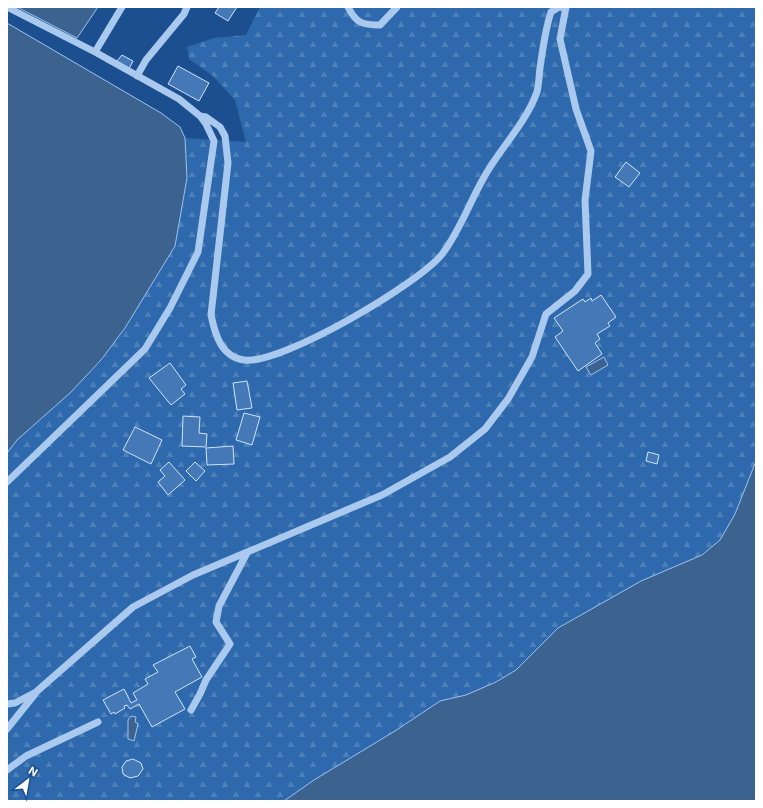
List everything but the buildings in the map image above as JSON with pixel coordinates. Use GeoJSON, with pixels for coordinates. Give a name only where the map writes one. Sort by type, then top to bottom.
{"type":"FeatureCollection","features":[{"type":"Feature","properties":{"kind":"lane"},"geometry":{"type":"LineString","coordinates":[[95,52],[122,7]]}},
{"type":"Feature","properties":{"kind":"lane"},"geometry":{"type":"LineString","coordinates":[[137,76],[146,60],[184,14],[187,7]]}},
{"type":"Feature","properties":{"kind":"lane"},"geometry":{"type":"LineString","coordinates":[[348,7],[353,18],[366,25],[380,25],[397,7]]}},
{"type":"Feature","properties":{"kind":"lane"},"geometry":{"type":"LineString","coordinates":[[7,729],[36,692],[133,606],[193,575],[382,495],[450,457],[485,429],[508,399],[532,357],[546,314],[575,290],[588,274],[585,200],[591,151],[576,109],[560,39],[566,8],[559,7],[551,12],[546,26],[537,91],[525,116],[483,178],[457,232],[442,255],[422,273],[371,308],[286,352],[258,360],[243,360],[225,351],[215,335],[211,315],[228,163],[225,136],[220,127],[206,117],[200,116]]}},
{"type":"Feature","properties":{"kind":"lane"},"geometry":{"type":"LineString","coordinates":[[7,8],[95,52],[179,98],[200,116],[206,124],[214,141],[198,252],[170,308],[145,349],[7,482]]}},
{"type":"Feature","properties":{"kind":"lane"},"geometry":{"type":"LineString","coordinates":[[191,710],[206,680],[230,644],[216,622],[220,606],[247,553]]}},
{"type":"Feature","properties":{"kind":"lane"},"geometry":{"type":"LineString","coordinates":[[7,704],[15,703],[36,692]]}},
{"type":"Feature","properties":{"kind":"lane"},"geometry":{"type":"LineString","coordinates":[[7,770],[26,756],[98,722]]}},
{"type":"Feature","properties":{"kind":"green space"},"geometry":{"type":"Polygon","coordinates":[[[260,7],[756,7],[756,462],[735,514],[720,540],[702,555],[664,571],[558,628],[516,670],[496,682],[466,695],[440,701],[395,731],[314,780],[284,801],[7,801],[7,453],[17,440],[70,393],[102,360],[125,328],[175,246],[187,178],[185,138],[246,142],[235,100],[213,76],[189,59],[187,47],[214,38],[246,35],[260,7]]]}},
{"type":"Feature","properties":{"kind":"shaded area"},"geometry":{"type":"Polygon","coordinates":[[[17,7],[98,7],[77,38],[17,7]]]}},
{"type":"Feature","properties":{"kind":"shaded area"},"geometry":{"type":"Polygon","coordinates":[[[7,23],[161,113],[180,127],[185,138],[187,178],[175,246],[125,328],[101,360],[70,393],[17,440],[7,453],[7,23]]]}},
{"type":"Feature","properties":{"kind":"shaded area"},"geometry":{"type":"Polygon","coordinates":[[[604,357],[608,365],[591,375],[586,367],[604,357]]]}},
{"type":"Feature","properties":{"kind":"shaded area"},"geometry":{"type":"Polygon","coordinates":[[[756,461],[756,801],[284,801],[314,780],[395,731],[440,701],[466,695],[496,682],[516,670],[558,628],[641,581],[702,555],[720,540],[735,514],[756,461]]]}},
{"type":"Feature","properties":{"kind":"shaded area"},"geometry":{"type":"Polygon","coordinates":[[[131,716],[136,717],[135,722],[138,724],[134,741],[128,739],[128,720],[131,716]]]}}]}
